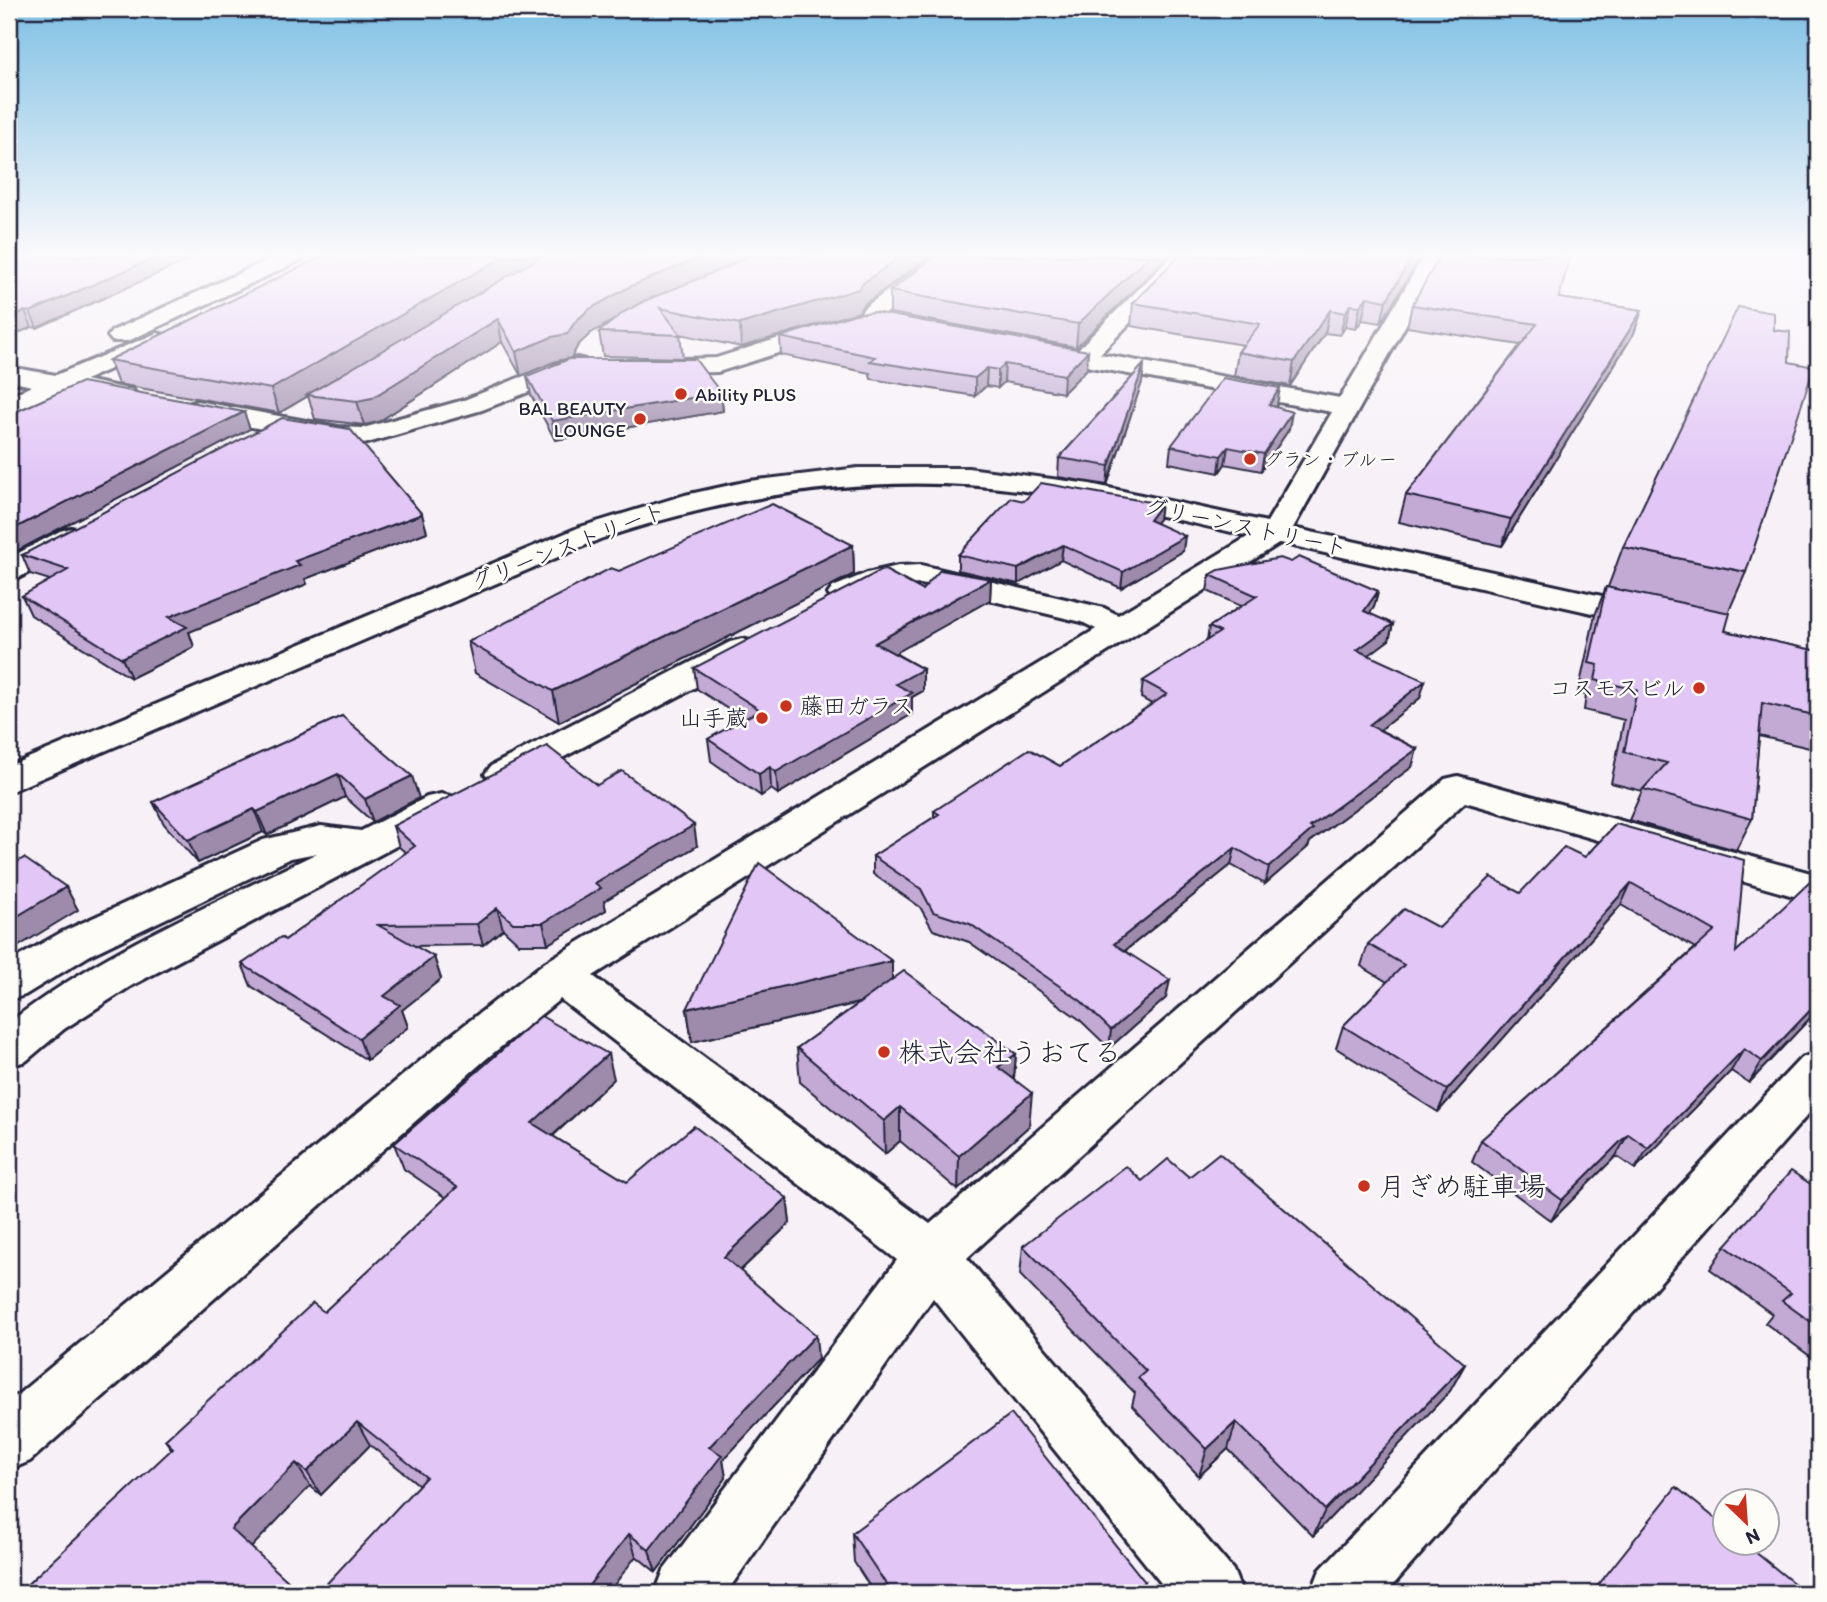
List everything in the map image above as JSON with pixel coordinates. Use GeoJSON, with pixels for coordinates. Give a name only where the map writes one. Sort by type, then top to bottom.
{"type":"FeatureCollection","features":[{"type":"Feature","properties":{"kind":"street"},"geometry":{"type":"LineString","coordinates":[[14,378],[129,331]]}},
{"type":"Feature","properties":{"kind":"street"},"geometry":{"type":"LineString","coordinates":[[9,405],[163,331]]}},
{"type":"Feature","properties":{"kind":"street"},"geometry":{"type":"LineString","coordinates":[[626,366],[692,368],[718,365],[825,331]]}},
{"type":"Feature","properties":{"kind":"street"},"geometry":{"type":"LineString","coordinates":[[1083,358],[1110,331]]}},
{"type":"Feature","properties":{"kind":"street"},"geometry":{"type":"LineString","coordinates":[[9,1440],[470,1046],[560,975],[1275,533],[1391,331]]}},
{"type":"Feature","properties":{"kind":"street"},"geometry":{"type":"LineString","coordinates":[[1017,346],[1347,407]]}},
{"type":"Feature","properties":{"kind":"street"},"geometry":{"type":"LineString","coordinates":[[173,404],[339,435],[377,434],[473,405],[557,370],[590,360]]}},
{"type":"Feature","properties":{"kind":"street"},"geometry":{"type":"LineString","coordinates":[[14,378],[59,383],[147,400]]}},
{"type":"Feature","properties":{"kind":"street"},"geometry":{"type":"LineString","coordinates":[[247,444],[317,405]]}},
{"type":"Feature","properties":{"kind":"street","name":"グリーンストリート"},"geometry":{"type":"LineString","coordinates":[[9,780],[590,533],[666,508],[743,490],[862,477],[981,478],[1099,495],[1673,621]]}},
{"type":"Feature","properties":{"kind":"street"},"geometry":{"type":"LineString","coordinates":[[9,570],[92,526]]}},
{"type":"Feature","properties":{"kind":"street"},"geometry":{"type":"LineString","coordinates":[[820,607],[869,582],[888,575],[912,573],[1093,615],[1121,629]]}},
{"type":"Feature","properties":{"kind":"street"},"geometry":{"type":"LineString","coordinates":[[9,1048],[48,1017],[115,974],[772,633]]}},
{"type":"Feature","properties":{"kind":"street"},"geometry":{"type":"LineString","coordinates":[[687,1593],[932,1255],[1458,788],[1818,889]]}},
{"type":"Feature","properties":{"kind":"street"},"geometry":{"type":"LineString","coordinates":[[9,983],[77,943],[277,849],[309,839],[340,838],[366,845]]}},
{"type":"Feature","properties":{"kind":"street"},"geometry":{"type":"LineString","coordinates":[[560,975],[932,1255],[1210,1593]]}},
{"type":"Feature","properties":{"kind":"street"},"geometry":{"type":"LineString","coordinates":[[1343,1593],[1818,1071]]}},
{"type":"Feature","properties":{"kind":"building"},"geometry":{"type":"Polygon","coordinates":[[[169,331],[373,331],[271,389],[109,360],[169,331]]]}},
{"type":"Feature","properties":{"kind":"building"},"geometry":{"type":"Polygon","coordinates":[[[416,331],[479,331],[372,398],[357,401],[307,395],[416,331]]]}},
{"type":"Feature","properties":{"kind":"building"},"geometry":{"type":"Polygon","coordinates":[[[504,331],[569,331],[567,334],[552,337],[516,352],[504,331]]]}},
{"type":"Feature","properties":{"kind":"building"},"geometry":{"type":"Polygon","coordinates":[[[678,331],[681,335],[599,332],[678,331]]]}},
{"type":"Feature","properties":{"kind":"building"},"geometry":{"type":"Polygon","coordinates":[[[800,331],[977,331],[1088,351],[1064,375],[1005,364],[998,370],[987,368],[975,378],[870,361],[875,357],[780,337],[800,331]]]}},
{"type":"Feature","properties":{"kind":"building"},"geometry":{"type":"Polygon","coordinates":[[[1255,331],[1316,331],[1294,362],[1238,352],[1255,331]]]}},
{"type":"Feature","properties":{"kind":"building"},"geometry":{"type":"Polygon","coordinates":[[[1532,331],[1629,331],[1511,519],[1406,495],[1532,331]]]}},
{"type":"Feature","properties":{"kind":"building"},"geometry":{"type":"Polygon","coordinates":[[[1727,331],[1790,332],[1789,362],[1814,367],[1746,572],[1623,547],[1727,331]]]}},
{"type":"Feature","properties":{"kind":"building"},"geometry":{"type":"Polygon","coordinates":[[[569,359],[695,359],[721,393],[552,421],[527,376],[569,359]]]}},
{"type":"Feature","properties":{"kind":"building"},"geometry":{"type":"Polygon","coordinates":[[[1144,364],[1109,466],[1059,458],[1144,364]]]}},
{"type":"Feature","properties":{"kind":"building"},"geometry":{"type":"Polygon","coordinates":[[[1223,378],[1280,388],[1269,405],[1292,412],[1264,454],[1228,447],[1221,456],[1171,446],[1223,378]]]}},
{"type":"Feature","properties":{"kind":"building"},"geometry":{"type":"Polygon","coordinates":[[[82,382],[244,412],[9,531],[9,415],[82,382]]]}},
{"type":"Feature","properties":{"kind":"building"},"geometry":{"type":"Polygon","coordinates":[[[282,418],[350,429],[422,514],[295,561],[300,565],[169,617],[187,627],[122,658],[22,596],[68,570],[22,555],[282,418]]]}},
{"type":"Feature","properties":{"kind":"building"},"geometry":{"type":"Polygon","coordinates":[[[1041,483],[1161,504],[1149,520],[1185,536],[1123,572],[1063,545],[1018,569],[958,555],[1011,498],[1024,501],[1041,483]]]}},
{"type":"Feature","properties":{"kind":"building"},"geometry":{"type":"Polygon","coordinates":[[[772,504],[853,545],[553,691],[468,642],[611,568],[619,571],[772,504]]]}},
{"type":"Feature","properties":{"kind":"building"},"geometry":{"type":"Polygon","coordinates":[[[1299,557],[1378,591],[1364,611],[1393,624],[1357,650],[1425,681],[1369,725],[1417,749],[1310,827],[1313,829],[1269,867],[1235,848],[1114,944],[1170,980],[1111,1030],[1081,1001],[970,924],[933,912],[921,889],[873,856],[939,814],[934,811],[1029,749],[1060,766],[1167,694],[1143,681],[1220,632],[1209,627],[1257,596],[1210,575],[1219,570],[1280,558],[1291,562],[1299,557]]]}},
{"type":"Feature","properties":{"kind":"building"},"geometry":{"type":"Polygon","coordinates":[[[885,570],[922,590],[940,570],[991,579],[875,643],[923,669],[896,684],[912,693],[776,772],[770,767],[759,774],[708,739],[760,710],[694,668],[885,570]]]}},
{"type":"Feature","properties":{"kind":"building"},"geometry":{"type":"Polygon","coordinates":[[[1606,587],[1730,613],[1725,631],[1818,651],[1818,716],[1762,703],[1752,819],[1643,789],[1667,763],[1624,752],[1637,690],[1595,680],[1598,665],[1589,663],[1606,587]]]}},
{"type":"Feature","properties":{"kind":"building"},"geometry":{"type":"Polygon","coordinates":[[[342,716],[412,776],[365,799],[338,774],[257,812],[254,809],[188,840],[153,802],[342,716]]]}},
{"type":"Feature","properties":{"kind":"building"},"geometry":{"type":"Polygon","coordinates":[[[547,746],[597,785],[622,771],[694,825],[595,883],[601,888],[543,923],[513,923],[497,908],[477,924],[378,925],[434,957],[384,996],[400,1005],[359,1038],[242,964],[281,937],[285,940],[415,846],[393,826],[547,746]]]}},
{"type":"Feature","properties":{"kind":"building"},"geometry":{"type":"Polygon","coordinates":[[[1616,824],[1744,860],[1736,952],[1813,879],[1818,882],[1818,1002],[1762,1061],[1744,1049],[1648,1148],[1628,1134],[1562,1200],[1481,1140],[1715,931],[1631,883],[1447,1090],[1343,1026],[1404,965],[1368,944],[1404,909],[1439,928],[1491,877],[1520,893],[1564,847],[1585,857],[1616,824]]]}},
{"type":"Feature","properties":{"kind":"building"},"geometry":{"type":"Polygon","coordinates":[[[24,858],[66,887],[9,921],[9,867],[24,858]]]}},
{"type":"Feature","properties":{"kind":"building"},"geometry":{"type":"Polygon","coordinates":[[[759,863],[892,961],[687,1009],[759,863]]]}},
{"type":"Feature","properties":{"kind":"building"},"geometry":{"type":"Polygon","coordinates":[[[904,971],[1016,1054],[998,1067],[1032,1093],[959,1156],[900,1107],[884,1121],[797,1048],[904,971]]]}},
{"type":"Feature","properties":{"kind":"building"},"geometry":{"type":"Polygon","coordinates":[[[541,1016],[608,1054],[532,1123],[627,1182],[694,1126],[787,1198],[724,1257],[816,1335],[709,1447],[722,1455],[649,1550],[629,1534],[583,1593],[318,1593],[426,1477],[357,1422],[307,1472],[296,1463],[231,1529],[301,1593],[18,1593],[173,1448],[165,1440],[313,1303],[324,1312],[457,1187],[394,1144],[541,1016]]]}},
{"type":"Feature","properties":{"kind":"building"},"geometry":{"type":"Polygon","coordinates":[[[1219,1153],[1465,1364],[1325,1510],[1236,1422],[1207,1449],[1138,1378],[1146,1371],[1023,1246],[1126,1166],[1142,1181],[1168,1159],[1189,1177],[1219,1153]]]}},
{"type":"Feature","properties":{"kind":"building"},"geometry":{"type":"Polygon","coordinates":[[[1791,1171],[1818,1189],[1818,1327],[1782,1301],[1791,1293],[1725,1246],[1791,1171]]]}},
{"type":"Feature","properties":{"kind":"building"},"geometry":{"type":"Polygon","coordinates":[[[1011,1414],[1145,1582],[1133,1593],[892,1593],[852,1533],[1011,1414]]]}},
{"type":"Feature","properties":{"kind":"building"},"geometry":{"type":"Polygon","coordinates":[[[1676,1487],[1712,1516],[1712,1556],[1760,1556],[1806,1593],[1592,1593],[1676,1487]]]}},
{"type":"Feature","properties":{"kind":"building"},"geometry":{"type":"Polygon","coordinates":[[[786,1584],[799,1593],[780,1593],[786,1584]]]}},
{"type":"Feature","properties":{"kind":"place","name":"Ability PLUS"},"geometry":{"type":"Point","coordinates":[681,394]}},
{"type":"Feature","properties":{"kind":"place","name":"BAL BEAUTY LOUNGE"},"geometry":{"type":"Point","coordinates":[640,419]}},
{"type":"Feature","properties":{"kind":"place","name":"グラン・ブルー"},"geometry":{"type":"Point","coordinates":[1250,459]}},
{"type":"Feature","properties":{"kind":"place","name":"コスモスビル"},"geometry":{"type":"Point","coordinates":[1699,688]}},
{"type":"Feature","properties":{"kind":"place","name":"藤田ガラス"},"geometry":{"type":"Point","coordinates":[786,706]}},
{"type":"Feature","properties":{"kind":"place","name":"山手蔵"},"geometry":{"type":"Point","coordinates":[762,718]}},
{"type":"Feature","properties":{"kind":"place","name":"株式会社うおてる"},"geometry":{"type":"Point","coordinates":[884,1052]}},
{"type":"Feature","properties":{"kind":"place","name":"月ぎめ駐車場"},"geometry":{"type":"Point","coordinates":[1364,1186]}}]}
